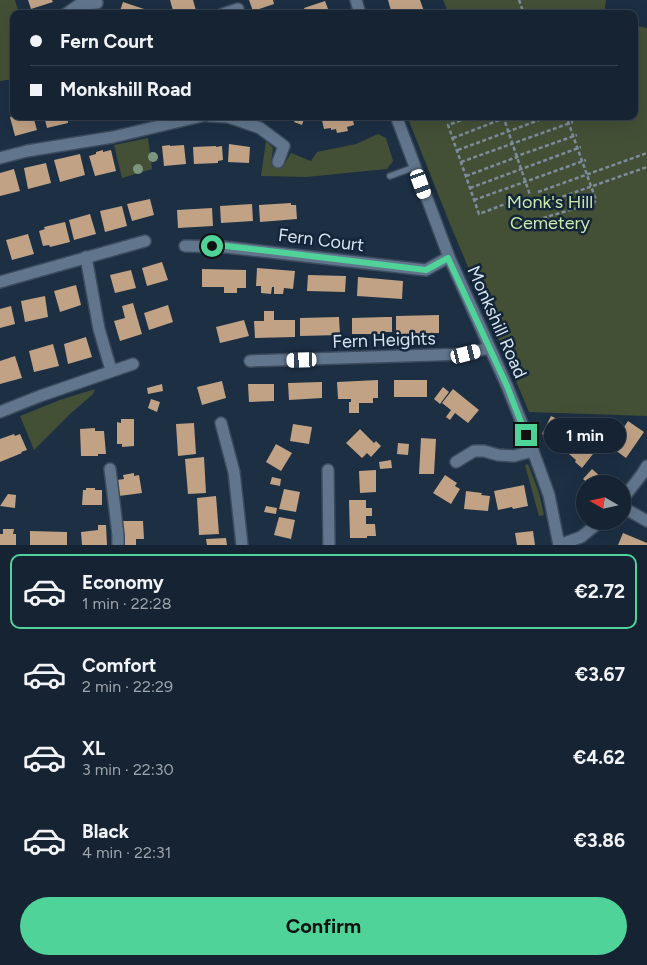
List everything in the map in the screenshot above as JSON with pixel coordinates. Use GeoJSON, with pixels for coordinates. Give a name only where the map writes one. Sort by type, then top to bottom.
{"type":"FeatureCollection","features":[{"type":"Feature","properties":{"kind":"street"},"geometry":{"type":"LineString","coordinates":[[79,2],[97,4]]}},
{"type":"Feature","properties":{"kind":"street"},"geometry":{"type":"LineString","coordinates":[[0,158],[27,151],[113,137],[185,120]]}},
{"type":"Feature","properties":{"kind":"street"},"geometry":{"type":"LineString","coordinates":[[237,120],[260,128],[284,146],[278,162]]}},
{"type":"Feature","properties":{"kind":"street","name":"Monkshill Road"},"geometry":{"type":"LineString","coordinates":[[397,120],[448,258],[507,386],[533,451],[549,495],[559,545]]}},
{"type":"Feature","properties":{"kind":"street"},"geometry":{"type":"LineString","coordinates":[[0,282],[145,241]]}},
{"type":"Feature","properties":{"kind":"street","name":"Fern Court"},"geometry":{"type":"LineString","coordinates":[[185,246],[226,246],[426,270],[448,258]]}},
{"type":"Feature","properties":{"kind":"street"},"geometry":{"type":"LineString","coordinates":[[86,257],[99,329],[111,370]]}},
{"type":"Feature","properties":{"kind":"street","name":"Fern Heights"},"geometry":{"type":"LineString","coordinates":[[250,361],[466,354],[489,348]]}},
{"type":"Feature","properties":{"kind":"street"},"geometry":{"type":"LineString","coordinates":[[0,412],[111,370],[133,364]]}},
{"type":"Feature","properties":{"kind":"street"},"geometry":{"type":"LineString","coordinates":[[222,423],[234,472],[242,545]]}},
{"type":"Feature","properties":{"kind":"street"},"geometry":{"type":"LineString","coordinates":[[456,462],[474,451],[514,456],[533,451]]}},
{"type":"Feature","properties":{"kind":"street"},"geometry":{"type":"LineString","coordinates":[[631,488],[647,466]]}},
{"type":"Feature","properties":{"kind":"street"},"geometry":{"type":"LineString","coordinates":[[110,469],[118,545]]}},
{"type":"Feature","properties":{"kind":"street"},"geometry":{"type":"LineString","coordinates":[[328,470],[329,545]]}},
{"type":"Feature","properties":{"kind":"street"},"geometry":{"type":"LineString","coordinates":[[631,511],[647,521]]}},
{"type":"Feature","properties":{"kind":"street"},"geometry":{"type":"LineString","coordinates":[[559,545],[581,537],[590,530]]}},
{"type":"Feature","properties":{"kind":"lane"},"geometry":{"type":"LineString","coordinates":[[390,176],[415,167]]}},
{"type":"Feature","properties":{"kind":"lane"},"geometry":{"type":"LineString","coordinates":[[520,206],[537,203]]}},
{"type":"Feature","properties":{"kind":"path"},"geometry":{"type":"LineString","coordinates":[[462,120],[448,125],[479,214],[513,201]]}},
{"type":"Feature","properties":{"kind":"path"},"geometry":{"type":"LineString","coordinates":[[453,138],[498,120]]}},
{"type":"Feature","properties":{"kind":"path"},"geometry":{"type":"LineString","coordinates":[[504,120],[521,170],[532,194],[647,153]]}},
{"type":"Feature","properties":{"kind":"path"},"geometry":{"type":"LineString","coordinates":[[457,150],[540,120]]}},
{"type":"Feature","properties":{"kind":"path"},"geometry":{"type":"LineString","coordinates":[[543,218],[594,203],[596,200],[584,161],[568,120]]}},
{"type":"Feature","properties":{"kind":"path"},"geometry":{"type":"LineString","coordinates":[[461,163],[573,122]]}},
{"type":"Feature","properties":{"kind":"path"},"geometry":{"type":"LineString","coordinates":[[466,176],[577,135]]}},
{"type":"Feature","properties":{"kind":"path"},"geometry":{"type":"LineString","coordinates":[[470,188],[579,148]]}},
{"type":"Feature","properties":{"kind":"path"},"geometry":{"type":"LineString","coordinates":[[474,200],[584,161]]}},
{"type":"Feature","properties":{"kind":"path"},"geometry":{"type":"LineString","coordinates":[[537,203],[591,187],[647,167]]}},
{"type":"Feature","properties":{"kind":"green space"},"geometry":{"type":"Polygon","coordinates":[[[0,0],[15,0],[18,10],[10,10],[10,80],[0,81],[0,0]]]}},
{"type":"Feature","properties":{"kind":"green space"},"geometry":{"type":"Polygon","coordinates":[[[443,0],[606,0],[605,10],[447,10],[443,0]]]}},
{"type":"Feature","properties":{"kind":"green space","name":"Monk's Hill Cemetery"},"geometry":{"type":"Polygon","coordinates":[[[638,26],[647,28],[647,416],[529,412],[409,120],[638,120],[638,26]]]}},
{"type":"Feature","properties":{"kind":"green space"},"geometry":{"type":"Polygon","coordinates":[[[378,134],[386,138],[393,161],[387,169],[306,177],[261,176],[266,141],[273,148],[271,163],[282,168],[291,153],[311,161],[317,152],[356,144],[378,134]]]}},
{"type":"Feature","properties":{"kind":"green space"},"geometry":{"type":"Polygon","coordinates":[[[148,138],[152,169],[122,178],[114,145],[148,138]]]}},
{"type":"Feature","properties":{"kind":"green space"},"geometry":{"type":"Polygon","coordinates":[[[95,389],[93,394],[34,450],[20,416],[60,400],[95,389]]]}},
{"type":"Feature","properties":{"kind":"green space"},"geometry":{"type":"Polygon","coordinates":[[[528,464],[539,493],[544,515],[539,516],[525,465],[528,464]]]}},
{"type":"Feature","properties":{"kind":"building"},"geometry":{"type":"Polygon","coordinates":[[[28,0],[52,0],[53,2],[31,9],[28,0]]]}},
{"type":"Feature","properties":{"kind":"building"},"geometry":{"type":"Polygon","coordinates":[[[170,0],[193,0],[196,10],[173,10],[170,0]]]}},
{"type":"Feature","properties":{"kind":"building"},"geometry":{"type":"Polygon","coordinates":[[[249,0],[273,0],[274,4],[253,10],[249,0]]]}},
{"type":"Feature","properties":{"kind":"building"},"geometry":{"type":"Polygon","coordinates":[[[388,0],[420,0],[424,10],[391,10],[388,0]]]}},
{"type":"Feature","properties":{"kind":"building"},"geometry":{"type":"Polygon","coordinates":[[[325,1],[328,10],[305,10],[304,8],[325,1]]]}},
{"type":"Feature","properties":{"kind":"building"},"geometry":{"type":"Polygon","coordinates":[[[123,2],[144,9],[144,10],[120,10],[123,2]]]}},
{"type":"Feature","properties":{"kind":"building"},"geometry":{"type":"Polygon","coordinates":[[[11,120],[34,120],[37,130],[15,136],[11,120]]]}},
{"type":"Feature","properties":{"kind":"building"},"geometry":{"type":"Polygon","coordinates":[[[45,120],[68,120],[68,123],[47,128],[45,120]]]}},
{"type":"Feature","properties":{"kind":"building"},"geometry":{"type":"Polygon","coordinates":[[[295,120],[304,120],[302,125],[294,122],[295,120]]]}},
{"type":"Feature","properties":{"kind":"building"},"geometry":{"type":"Polygon","coordinates":[[[322,120],[353,120],[354,125],[347,127],[348,131],[337,133],[336,129],[324,129],[322,120]]]}},
{"type":"Feature","properties":{"kind":"building"},"geometry":{"type":"Polygon","coordinates":[[[229,144],[250,147],[249,163],[228,162],[229,144]]]}},
{"type":"Feature","properties":{"kind":"building"},"geometry":{"type":"Polygon","coordinates":[[[184,145],[186,164],[164,166],[162,146],[184,145]]]}},
{"type":"Feature","properties":{"kind":"building"},"geometry":{"type":"Polygon","coordinates":[[[222,146],[223,160],[218,161],[218,163],[194,164],[193,147],[222,146]]]}},
{"type":"Feature","properties":{"kind":"building"},"geometry":{"type":"Polygon","coordinates":[[[103,150],[103,152],[111,150],[116,171],[95,176],[89,156],[103,150]]]}},
{"type":"Feature","properties":{"kind":"building"},"geometry":{"type":"Polygon","coordinates":[[[80,154],[85,175],[60,182],[54,160],[80,154]]]}},
{"type":"Feature","properties":{"kind":"building"},"geometry":{"type":"Polygon","coordinates":[[[46,163],[51,183],[28,189],[24,168],[46,163]]]}},
{"type":"Feature","properties":{"kind":"building"},"geometry":{"type":"Polygon","coordinates":[[[14,169],[20,191],[0,196],[0,173],[14,169]]]}},
{"type":"Feature","properties":{"kind":"building"},"geometry":{"type":"Polygon","coordinates":[[[150,199],[154,215],[132,221],[127,204],[150,199]]]}},
{"type":"Feature","properties":{"kind":"building"},"geometry":{"type":"Polygon","coordinates":[[[291,203],[291,205],[296,205],[297,219],[260,222],[259,205],[291,203]]]}},
{"type":"Feature","properties":{"kind":"building"},"geometry":{"type":"Polygon","coordinates":[[[252,204],[253,221],[221,223],[220,206],[252,204]]]}},
{"type":"Feature","properties":{"kind":"building"},"geometry":{"type":"Polygon","coordinates":[[[122,206],[127,226],[105,232],[100,211],[122,206]]]}},
{"type":"Feature","properties":{"kind":"building"},"geometry":{"type":"Polygon","coordinates":[[[212,208],[213,226],[178,228],[177,210],[212,208]]]}},
{"type":"Feature","properties":{"kind":"building"},"geometry":{"type":"Polygon","coordinates":[[[90,214],[96,234],[74,240],[69,220],[90,214]]]}},
{"type":"Feature","properties":{"kind":"building"},"geometry":{"type":"Polygon","coordinates":[[[65,222],[70,242],[50,247],[49,245],[43,246],[39,231],[45,229],[44,227],[65,222]]]}},
{"type":"Feature","properties":{"kind":"building"},"geometry":{"type":"Polygon","coordinates":[[[28,234],[34,254],[12,260],[6,240],[28,234]]]}},
{"type":"Feature","properties":{"kind":"building"},"geometry":{"type":"Polygon","coordinates":[[[162,262],[168,280],[147,286],[142,268],[162,262]]]}},
{"type":"Feature","properties":{"kind":"building"},"geometry":{"type":"Polygon","coordinates":[[[257,268],[295,271],[293,289],[284,288],[283,294],[274,294],[274,287],[272,287],[271,294],[261,293],[261,286],[256,286],[257,268]]]}},
{"type":"Feature","properties":{"kind":"building"},"geometry":{"type":"Polygon","coordinates":[[[202,269],[246,270],[246,288],[237,288],[237,293],[224,293],[224,287],[202,287],[202,269]]]}},
{"type":"Feature","properties":{"kind":"building"},"geometry":{"type":"Polygon","coordinates":[[[131,270],[136,288],[115,293],[110,275],[131,270]]]}},
{"type":"Feature","properties":{"kind":"building"},"geometry":{"type":"Polygon","coordinates":[[[308,275],[346,276],[345,292],[307,291],[308,275]]]}},
{"type":"Feature","properties":{"kind":"building"},"geometry":{"type":"Polygon","coordinates":[[[358,277],[403,281],[402,299],[357,296],[358,277]]]}},
{"type":"Feature","properties":{"kind":"building"},"geometry":{"type":"Polygon","coordinates":[[[76,285],[81,305],[60,312],[54,291],[76,285]]]}},
{"type":"Feature","properties":{"kind":"building"},"geometry":{"type":"Polygon","coordinates":[[[45,296],[48,317],[25,322],[21,301],[45,296]]]}},
{"type":"Feature","properties":{"kind":"building"},"geometry":{"type":"Polygon","coordinates":[[[133,303],[142,334],[120,341],[114,321],[125,318],[122,306],[133,303]]]}},
{"type":"Feature","properties":{"kind":"building"},"geometry":{"type":"Polygon","coordinates":[[[168,305],[173,322],[149,330],[144,313],[168,305]]]}},
{"type":"Feature","properties":{"kind":"building"},"geometry":{"type":"Polygon","coordinates":[[[11,306],[15,324],[0,328],[0,309],[11,306]]]}},
{"type":"Feature","properties":{"kind":"building"},"geometry":{"type":"Polygon","coordinates":[[[264,311],[274,311],[274,320],[295,320],[295,337],[255,338],[254,321],[264,321],[264,311]]]}},
{"type":"Feature","properties":{"kind":"building"},"geometry":{"type":"Polygon","coordinates":[[[439,315],[439,333],[396,334],[396,316],[439,315]]]}},
{"type":"Feature","properties":{"kind":"building"},"geometry":{"type":"Polygon","coordinates":[[[339,317],[340,335],[300,336],[300,318],[339,317]]]}},
{"type":"Feature","properties":{"kind":"building"},"geometry":{"type":"Polygon","coordinates":[[[392,317],[392,332],[386,332],[386,334],[352,334],[352,318],[392,317]]]}},
{"type":"Feature","properties":{"kind":"building"},"geometry":{"type":"Polygon","coordinates":[[[244,320],[249,336],[220,343],[216,327],[244,320]]]}},
{"type":"Feature","properties":{"kind":"building"},"geometry":{"type":"Polygon","coordinates":[[[86,337],[92,357],[68,364],[64,344],[86,337]]]}},
{"type":"Feature","properties":{"kind":"building"},"geometry":{"type":"Polygon","coordinates":[[[53,344],[59,366],[34,372],[29,351],[53,344]]]}},
{"type":"Feature","properties":{"kind":"building"},"geometry":{"type":"Polygon","coordinates":[[[15,356],[22,378],[0,384],[0,361],[15,356]]]}},
{"type":"Feature","properties":{"kind":"building"},"geometry":{"type":"Polygon","coordinates":[[[378,380],[378,398],[373,398],[373,403],[359,403],[359,413],[349,413],[349,402],[351,402],[351,399],[338,399],[337,382],[378,380]]]}},
{"type":"Feature","properties":{"kind":"building"},"geometry":{"type":"Polygon","coordinates":[[[394,380],[427,380],[427,397],[394,397],[394,380]]]}},
{"type":"Feature","properties":{"kind":"building"},"geometry":{"type":"Polygon","coordinates":[[[222,381],[226,398],[202,405],[197,387],[222,381]]]}},
{"type":"Feature","properties":{"kind":"building"},"geometry":{"type":"Polygon","coordinates":[[[322,382],[322,398],[289,400],[288,383],[322,382]]]}},
{"type":"Feature","properties":{"kind":"building"},"geometry":{"type":"Polygon","coordinates":[[[162,384],[163,391],[148,394],[147,388],[162,384]]]}},
{"type":"Feature","properties":{"kind":"building"},"geometry":{"type":"Polygon","coordinates":[[[248,384],[274,384],[274,401],[249,402],[248,384]]]}},
{"type":"Feature","properties":{"kind":"building"},"geometry":{"type":"Polygon","coordinates":[[[443,387],[449,392],[440,404],[434,399],[443,387]]]}},
{"type":"Feature","properties":{"kind":"building"},"geometry":{"type":"Polygon","coordinates":[[[453,389],[479,410],[468,423],[455,413],[450,420],[446,417],[451,410],[442,403],[453,389]]]}},
{"type":"Feature","properties":{"kind":"building"},"geometry":{"type":"Polygon","coordinates":[[[151,399],[160,402],[157,412],[148,408],[151,399]]]}},
{"type":"Feature","properties":{"kind":"building"},"geometry":{"type":"Polygon","coordinates":[[[551,416],[570,425],[564,438],[554,433],[551,438],[542,434],[551,416]]]}},
{"type":"Feature","properties":{"kind":"building"},"geometry":{"type":"Polygon","coordinates":[[[121,419],[134,419],[134,446],[122,447],[122,444],[117,444],[117,422],[121,423],[121,419]]]}},
{"type":"Feature","properties":{"kind":"building"},"geometry":{"type":"Polygon","coordinates":[[[628,421],[644,432],[626,458],[611,447],[619,434],[612,429],[617,422],[624,427],[628,421]]]}},
{"type":"Feature","properties":{"kind":"building"},"geometry":{"type":"Polygon","coordinates":[[[194,423],[196,454],[178,456],[176,424],[194,423]]]}},
{"type":"Feature","properties":{"kind":"building"},"geometry":{"type":"Polygon","coordinates":[[[293,424],[312,427],[309,444],[290,441],[293,424]]]}},
{"type":"Feature","properties":{"kind":"building"},"geometry":{"type":"Polygon","coordinates":[[[95,428],[95,431],[104,431],[106,454],[81,456],[80,429],[95,428]]]}},
{"type":"Feature","properties":{"kind":"building"},"geometry":{"type":"Polygon","coordinates":[[[360,429],[374,443],[376,441],[381,446],[371,457],[367,453],[362,458],[346,443],[360,429]]]}},
{"type":"Feature","properties":{"kind":"building"},"geometry":{"type":"Polygon","coordinates":[[[14,434],[15,436],[20,434],[27,450],[0,462],[0,439],[14,434]]]}},
{"type":"Feature","properties":{"kind":"building"},"geometry":{"type":"Polygon","coordinates":[[[421,438],[436,439],[434,474],[419,474],[421,438]]]}},
{"type":"Feature","properties":{"kind":"building"},"geometry":{"type":"Polygon","coordinates":[[[578,442],[593,454],[582,468],[569,454],[578,442]]]}},
{"type":"Feature","properties":{"kind":"building"},"geometry":{"type":"Polygon","coordinates":[[[398,443],[409,444],[408,455],[397,454],[398,443]]]}},
{"type":"Feature","properties":{"kind":"building"},"geometry":{"type":"Polygon","coordinates":[[[276,444],[292,453],[281,471],[266,462],[276,444]]]}},
{"type":"Feature","properties":{"kind":"building"},"geometry":{"type":"Polygon","coordinates":[[[204,457],[206,493],[188,494],[185,459],[204,457]]]}},
{"type":"Feature","properties":{"kind":"building"},"geometry":{"type":"Polygon","coordinates":[[[391,460],[392,468],[380,469],[379,462],[391,460]]]}},
{"type":"Feature","properties":{"kind":"building"},"geometry":{"type":"Polygon","coordinates":[[[592,469],[599,475],[587,475],[592,469]]]}},
{"type":"Feature","properties":{"kind":"building"},"geometry":{"type":"Polygon","coordinates":[[[376,470],[376,492],[360,493],[359,471],[376,470]]]}},
{"type":"Feature","properties":{"kind":"building"},"geometry":{"type":"Polygon","coordinates":[[[134,473],[134,476],[139,475],[142,493],[119,496],[117,480],[124,479],[123,475],[134,473]]]}},
{"type":"Feature","properties":{"kind":"building"},"geometry":{"type":"Polygon","coordinates":[[[445,475],[457,483],[455,486],[460,489],[451,504],[433,493],[445,475]]]}},
{"type":"Feature","properties":{"kind":"building"},"geometry":{"type":"Polygon","coordinates":[[[272,477],[281,479],[280,486],[270,484],[272,477]]]}},
{"type":"Feature","properties":{"kind":"building"},"geometry":{"type":"Polygon","coordinates":[[[524,485],[528,506],[498,510],[494,491],[524,485]]]}},
{"type":"Feature","properties":{"kind":"building"},"geometry":{"type":"Polygon","coordinates":[[[86,488],[102,490],[102,505],[82,505],[83,490],[86,490],[86,488]]]}},
{"type":"Feature","properties":{"kind":"building"},"geometry":{"type":"Polygon","coordinates":[[[284,489],[300,492],[296,512],[279,509],[284,489]]]}},
{"type":"Feature","properties":{"kind":"building"},"geometry":{"type":"Polygon","coordinates":[[[466,491],[490,496],[488,511],[464,509],[466,491]]]}},
{"type":"Feature","properties":{"kind":"building"},"geometry":{"type":"Polygon","coordinates":[[[8,494],[16,495],[15,508],[0,506],[8,494]]]}},
{"type":"Feature","properties":{"kind":"building"},"geometry":{"type":"Polygon","coordinates":[[[216,496],[219,534],[199,535],[197,498],[216,496]]]}},
{"type":"Feature","properties":{"kind":"building"},"geometry":{"type":"Polygon","coordinates":[[[349,500],[366,500],[366,508],[372,508],[372,516],[366,516],[366,524],[375,524],[376,536],[350,538],[349,500]]]}},
{"type":"Feature","properties":{"kind":"building"},"geometry":{"type":"Polygon","coordinates":[[[266,506],[277,508],[276,514],[264,512],[266,506]]]}},
{"type":"Feature","properties":{"kind":"building"},"geometry":{"type":"Polygon","coordinates":[[[279,517],[295,520],[291,539],[274,535],[279,517]]]}},
{"type":"Feature","properties":{"kind":"building"},"geometry":{"type":"Polygon","coordinates":[[[123,521],[143,521],[144,539],[136,539],[136,545],[124,545],[123,521]]]}},
{"type":"Feature","properties":{"kind":"building"},"geometry":{"type":"Polygon","coordinates":[[[98,525],[106,525],[107,545],[82,545],[81,532],[98,530],[98,525]]]}},
{"type":"Feature","properties":{"kind":"building"},"geometry":{"type":"Polygon","coordinates":[[[3,529],[14,529],[13,534],[16,534],[16,545],[0,545],[0,534],[3,534],[3,529]]]}},
{"type":"Feature","properties":{"kind":"building"},"geometry":{"type":"Polygon","coordinates":[[[30,531],[67,532],[67,545],[30,545],[30,531]]]}},
{"type":"Feature","properties":{"kind":"building"},"geometry":{"type":"Polygon","coordinates":[[[533,531],[535,545],[517,545],[515,533],[533,531]]]}},
{"type":"Feature","properties":{"kind":"building"},"geometry":{"type":"Polygon","coordinates":[[[623,533],[647,543],[647,545],[618,545],[623,533]]]}},
{"type":"Feature","properties":{"kind":"building"},"geometry":{"type":"Polygon","coordinates":[[[226,538],[227,545],[207,545],[206,539],[226,538]]]}},
{"type":"Feature","properties":{"kind":"route"},"geometry":{"type":"LineString","coordinates":[[212,246],[226,246],[426,270],[448,258],[507,386],[526,435]]}}]}
